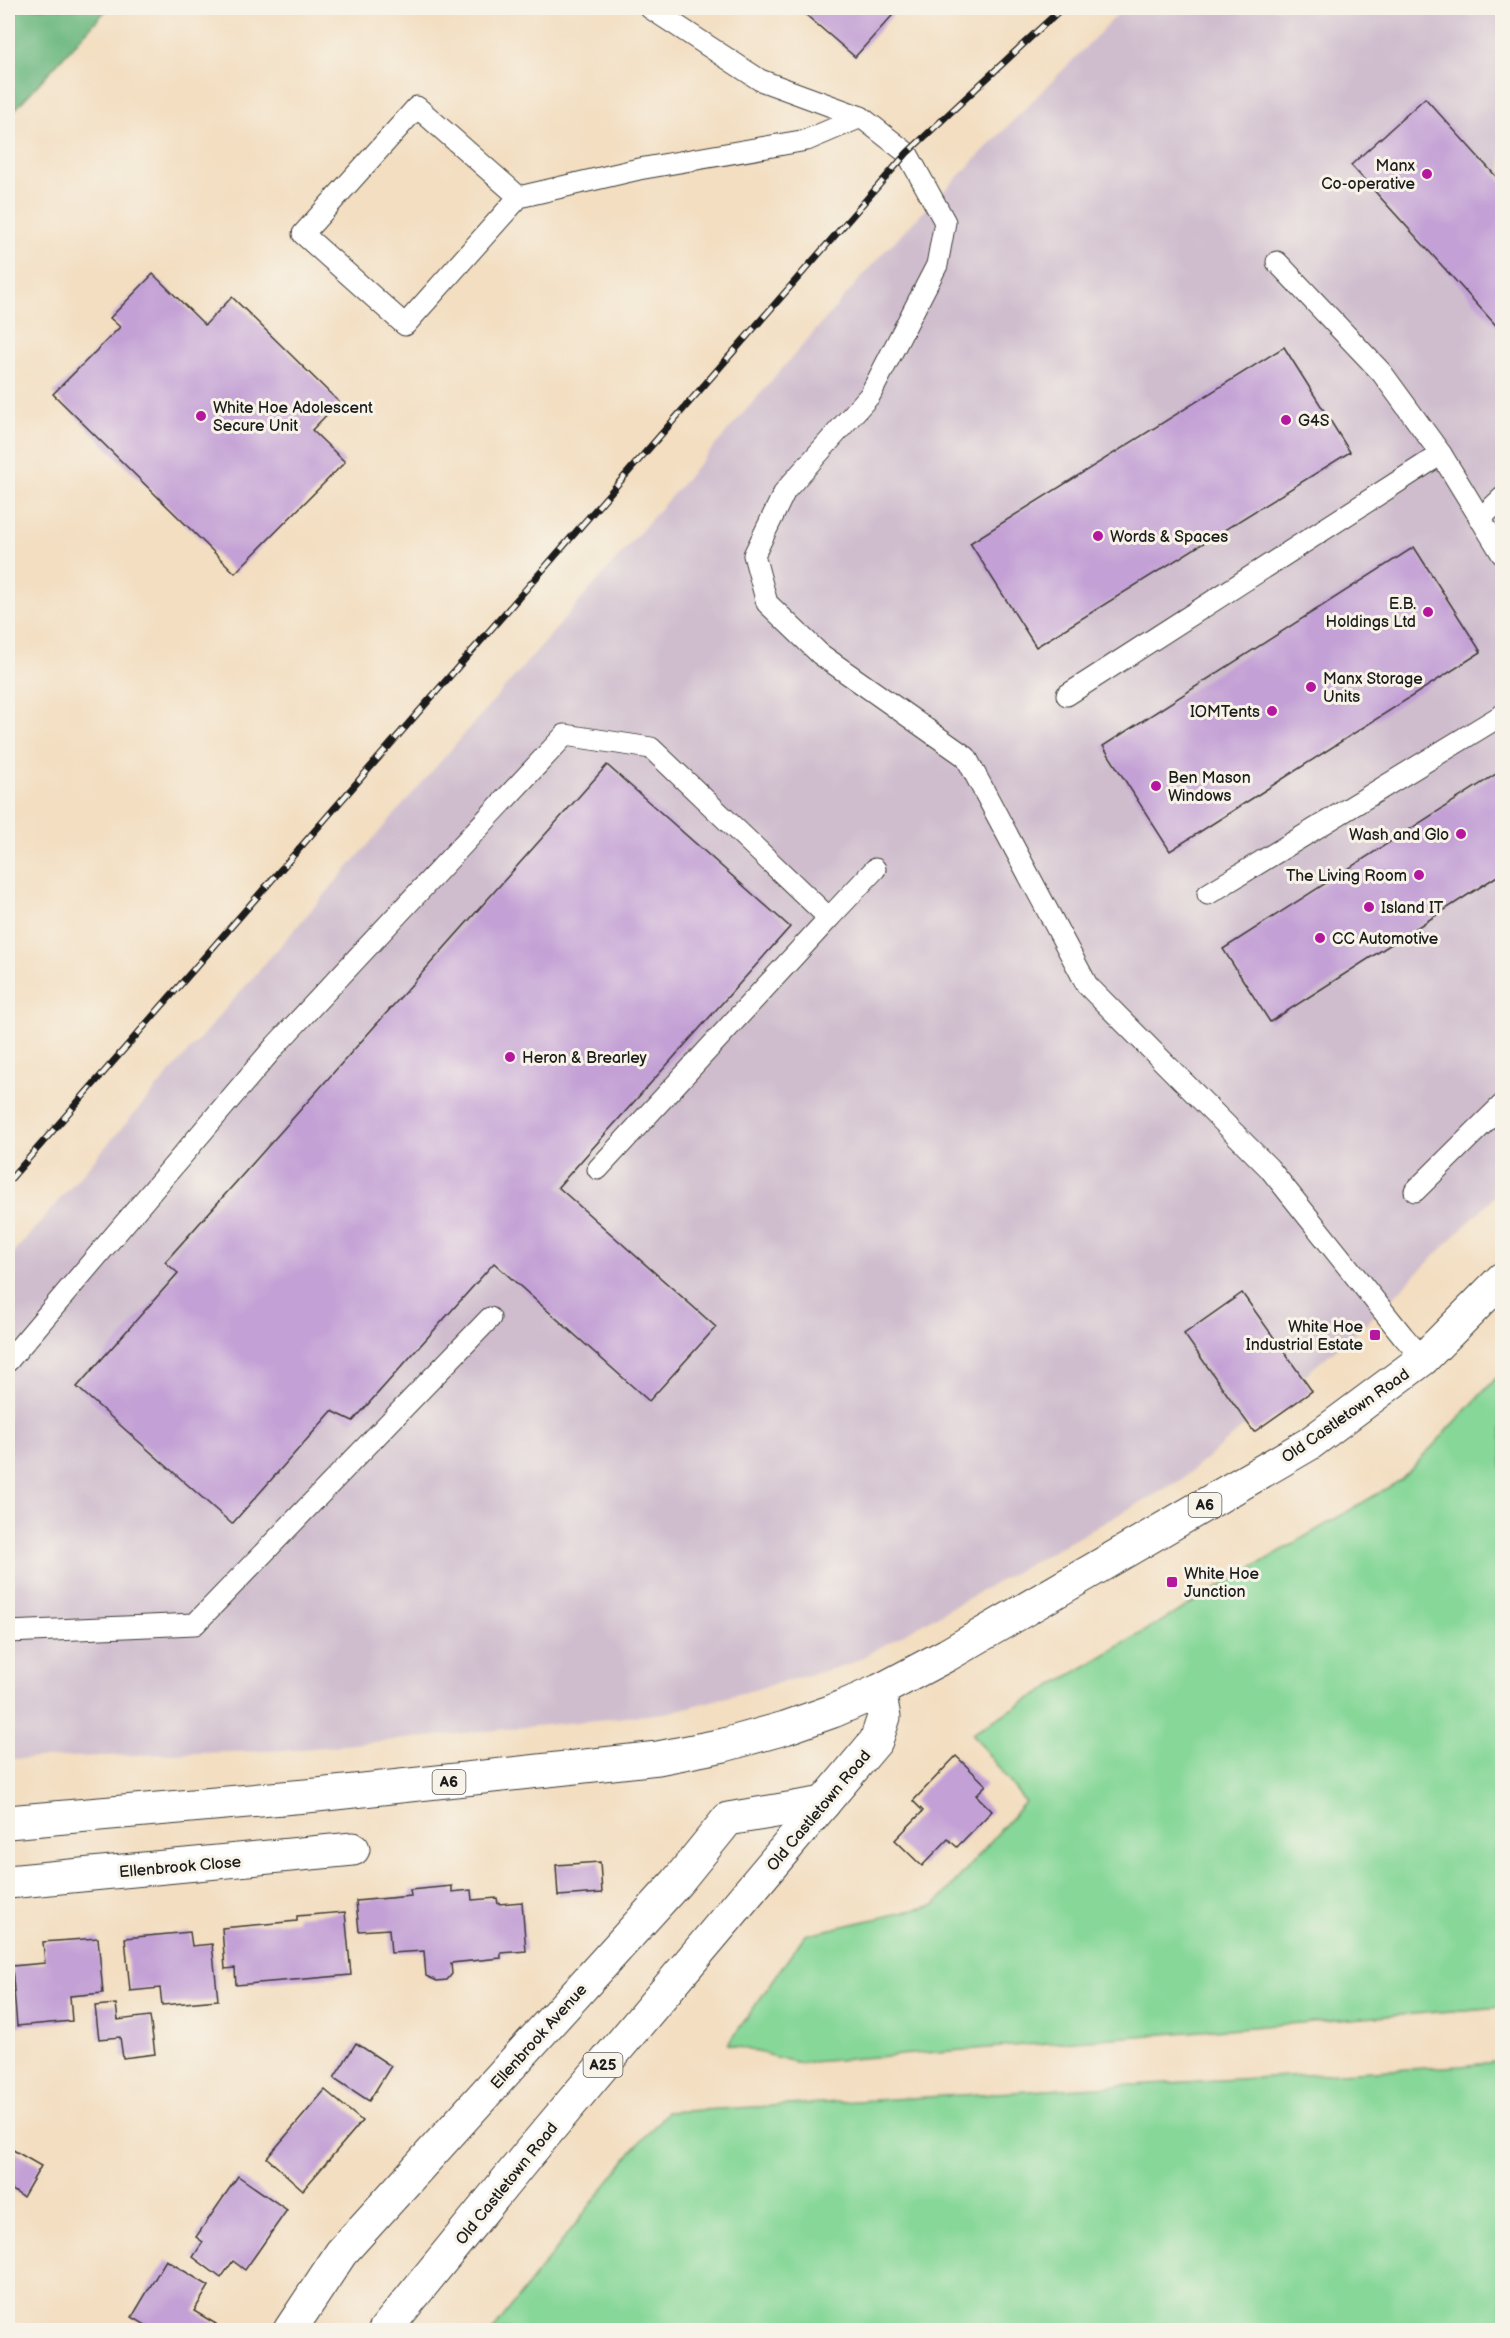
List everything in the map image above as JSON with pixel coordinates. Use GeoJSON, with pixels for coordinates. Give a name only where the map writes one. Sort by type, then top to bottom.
{"type":"FeatureCollection","features":[{"type":"Feature","properties":{"kind":"main road","name":"Old Castletown Road"},"geometry":{"type":"LineString","coordinates":[[384,2331],[559,2118],[876,1741],[884,1717],[879,1691],[947,1655],[1309,1444],[1423,1359],[1503,1279]]}},
{"type":"Feature","properties":{"kind":"main road","name":"A6"},"geometry":{"type":"LineString","coordinates":[[8,1822],[317,1795],[658,1758],[724,1746],[785,1728],[879,1691]]}},
{"type":"Feature","properties":{"kind":"main road","name":"Ellenbrook Avenue"},"geometry":{"type":"LineString","coordinates":[[290,2331],[341,2253],[677,1882],[728,1819],[824,1803]]}},
{"type":"Feature","properties":{"kind":"main road","name":"Ellenbrook Close"},"geometry":{"type":"LineString","coordinates":[[8,1882],[353,1849]]}},
{"type":"Feature","properties":{"kind":"lane"},"geometry":{"type":"LineString","coordinates":[[650,8],[760,80],[861,117],[907,153],[945,222],[937,265],[870,395],[785,491],[754,555],[767,603],[820,654],[966,756],[1087,985],[1269,1168],[1423,1359]]}},
{"type":"Feature","properties":{"kind":"lane"},"geometry":{"type":"LineString","coordinates":[[519,197],[417,106],[303,234],[405,325],[519,197],[639,170],[807,140],[861,117]]}},
{"type":"Feature","properties":{"kind":"lane"},"geometry":{"type":"LineString","coordinates":[[1277,262],[1383,373],[1441,454],[1503,554]]}},
{"type":"Feature","properties":{"kind":"lane"},"geometry":{"type":"LineString","coordinates":[[1068,695],[1441,454]]}},
{"type":"Feature","properties":{"kind":"lane"},"geometry":{"type":"LineString","coordinates":[[1480,519],[1503,498]]}},
{"type":"Feature","properties":{"kind":"lane"},"geometry":{"type":"LineString","coordinates":[[1208,894],[1503,715]]}},
{"type":"Feature","properties":{"kind":"lane"},"geometry":{"type":"LineString","coordinates":[[8,1361],[276,1045],[565,735],[651,748],[829,918]]}},
{"type":"Feature","properties":{"kind":"lane"},"geometry":{"type":"LineString","coordinates":[[598,1169],[875,869]]}},
{"type":"Feature","properties":{"kind":"lane"},"geometry":{"type":"LineString","coordinates":[[1415,1191],[1503,1105]]}},
{"type":"Feature","properties":{"kind":"lane"},"geometry":{"type":"LineString","coordinates":[[8,1632],[195,1624],[490,1318]]}},
{"type":"Feature","properties":{"kind":"shaded area"},"geometry":{"type":"Polygon","coordinates":[[[1124,8],[1502,8],[1502,1189],[1370,1320],[1181,1480],[850,1664],[667,1713],[294,1750],[8,1759],[8,1259],[880,256],[1124,8]]]}},
{"type":"Feature","properties":{"kind":"green space"},"geometry":{"type":"Polygon","coordinates":[[[8,8],[108,8],[8,117],[8,8]]]}},
{"type":"Feature","properties":{"kind":"green space"},"geometry":{"type":"Polygon","coordinates":[[[1502,1372],[1502,2007],[799,2063],[728,2044],[805,1935],[935,1905],[1025,1802],[972,1733],[1401,1480],[1502,1372]]]}},
{"type":"Feature","properties":{"kind":"green space"},"geometry":{"type":"Polygon","coordinates":[[[1502,2061],[1502,2330],[493,2330],[634,2149],[667,2112],[1461,2066],[1502,2061]]]}},
{"type":"Feature","properties":{"kind":"building"},"geometry":{"type":"Polygon","coordinates":[[[798,8],[899,8],[855,57],[798,8]]]}},
{"type":"Feature","properties":{"kind":"building","name":"Manx Co-operative"},"geometry":{"type":"Polygon","coordinates":[[[1425,98],[1502,183],[1502,332],[1351,165],[1425,98]]]}},
{"type":"Feature","properties":{"kind":"building","name":"White Hoe Adolescent Secure Unit"},"geometry":{"type":"Polygon","coordinates":[[[153,274],[205,325],[232,297],[339,402],[312,430],[345,462],[235,573],[53,394],[120,327],[110,318],[153,274]]]}},
{"type":"Feature","properties":{"kind":"building"},"geometry":{"type":"Polygon","coordinates":[[[1284,347],[1350,452],[1036,647],[970,543],[1284,347]]]}},
{"type":"Feature","properties":{"kind":"building"},"geometry":{"type":"Polygon","coordinates":[[[1414,547],[1481,652],[1170,851],[1103,746],[1414,547]]]}},
{"type":"Feature","properties":{"kind":"building","name":"Heron & Brearley"},"geometry":{"type":"Polygon","coordinates":[[[607,765],[790,927],[558,1187],[716,1327],[649,1401],[494,1263],[353,1421],[332,1411],[232,1524],[77,1387],[178,1273],[165,1262],[607,765]]]}},
{"type":"Feature","properties":{"kind":"building"},"geometry":{"type":"Polygon","coordinates":[[[1502,770],[1502,873],[1270,1022],[1223,949],[1502,770]]]}},
{"type":"Feature","properties":{"kind":"building"},"geometry":{"type":"Polygon","coordinates":[[[1242,1293],[1312,1391],[1254,1432],[1184,1334],[1242,1293]]]}},
{"type":"Feature","properties":{"kind":"building"},"geometry":{"type":"Polygon","coordinates":[[[956,1756],[986,1785],[976,1795],[992,1811],[957,1847],[948,1839],[922,1866],[895,1840],[923,1811],[913,1801],[956,1756]]]}},
{"type":"Feature","properties":{"kind":"building"},"geometry":{"type":"Polygon","coordinates":[[[600,1862],[602,1893],[558,1896],[556,1865],[600,1862]]]}},
{"type":"Feature","properties":{"kind":"building"},"geometry":{"type":"Polygon","coordinates":[[[452,1886],[452,1892],[471,1890],[472,1900],[497,1898],[498,1904],[522,1902],[526,1951],[501,1953],[501,1958],[451,1963],[452,1974],[447,1980],[437,1981],[426,1976],[424,1951],[391,1953],[389,1929],[359,1931],[356,1901],[411,1896],[410,1890],[452,1886]]]}},
{"type":"Feature","properties":{"kind":"building"},"geometry":{"type":"Polygon","coordinates":[[[345,1912],[351,1975],[236,1985],[235,1968],[225,1969],[222,1928],[297,1921],[297,1916],[345,1912]]]}},
{"type":"Feature","properties":{"kind":"building"},"geometry":{"type":"Polygon","coordinates":[[[190,1932],[192,1946],[212,1944],[218,2000],[162,2005],[160,1988],[130,1991],[125,1938],[190,1932]]]}},
{"type":"Feature","properties":{"kind":"building"},"geometry":{"type":"Polygon","coordinates":[[[98,1938],[103,1993],[70,1996],[72,2021],[17,2026],[12,1966],[45,1963],[43,1942],[98,1938]]]}},
{"type":"Feature","properties":{"kind":"building"},"geometry":{"type":"Polygon","coordinates":[[[116,2004],[118,2020],[150,2016],[155,2054],[123,2058],[120,2037],[99,2039],[95,2006],[116,2004]]]}},
{"type":"Feature","properties":{"kind":"building"},"geometry":{"type":"Polygon","coordinates":[[[356,2043],[391,2066],[369,2101],[334,2078],[356,2043]]]}},
{"type":"Feature","properties":{"kind":"building"},"geometry":{"type":"Polygon","coordinates":[[[325,2090],[362,2121],[303,2190],[267,2158],[325,2090]]]}},
{"type":"Feature","properties":{"kind":"building"},"geometry":{"type":"Polygon","coordinates":[[[8,2147],[41,2166],[23,2197],[8,2187],[8,2147]]]}},
{"type":"Feature","properties":{"kind":"building"},"geometry":{"type":"Polygon","coordinates":[[[238,2176],[287,2210],[245,2270],[233,2261],[221,2278],[193,2257],[203,2242],[196,2237],[238,2176]]]}},
{"type":"Feature","properties":{"kind":"building"},"geometry":{"type":"Polygon","coordinates":[[[166,2260],[209,2286],[194,2311],[216,2324],[211,2330],[150,2330],[151,2328],[132,2317],[166,2260]]]}},
{"type":"Feature","properties":{"kind":"railway"},"geometry":{"type":"LineString","coordinates":[[8,1182],[907,153],[1062,8]]}},
{"type":"Feature","properties":{"kind":"place","name":"Manx Co-operative"},"geometry":{"type":"Point","coordinates":[1427,174]}},
{"type":"Feature","properties":{"kind":"place","name":"White Hoe Adolescent Secure Unit"},"geometry":{"type":"Point","coordinates":[201,416]}},
{"type":"Feature","properties":{"kind":"place","name":"G4S"},"geometry":{"type":"Point","coordinates":[1286,420]}},
{"type":"Feature","properties":{"kind":"place","name":"Words & Spaces"},"geometry":{"type":"Point","coordinates":[1098,536]}},
{"type":"Feature","properties":{"kind":"place","name":"E.B. Holdings Ltd"},"geometry":{"type":"Point","coordinates":[1428,612]}},
{"type":"Feature","properties":{"kind":"place","name":"Manx Storage Units"},"geometry":{"type":"Point","coordinates":[1311,687]}},
{"type":"Feature","properties":{"kind":"place","name":"IOMTents"},"geometry":{"type":"Point","coordinates":[1272,711]}},
{"type":"Feature","properties":{"kind":"place","name":"Ben Mason Windows"},"geometry":{"type":"Point","coordinates":[1156,786]}},
{"type":"Feature","properties":{"kind":"place","name":"Wash and Glo"},"geometry":{"type":"Point","coordinates":[1461,834]}},
{"type":"Feature","properties":{"kind":"place","name":"The Living Room"},"geometry":{"type":"Point","coordinates":[1419,875]}},
{"type":"Feature","properties":{"kind":"place","name":"Island IT"},"geometry":{"type":"Point","coordinates":[1369,907]}},
{"type":"Feature","properties":{"kind":"place","name":"CC Automotive"},"geometry":{"type":"Point","coordinates":[1320,938]}},
{"type":"Feature","properties":{"kind":"place","name":"Heron & Brearley"},"geometry":{"type":"Point","coordinates":[510,1057]}},
{"type":"Feature","properties":{"kind":"place","name":"White Hoe Industrial Estate"},"geometry":{"type":"Point","coordinates":[1375,1335]}},
{"type":"Feature","properties":{"kind":"place","name":"White Hoe Junction"},"geometry":{"type":"Point","coordinates":[1172,1582]}}]}
